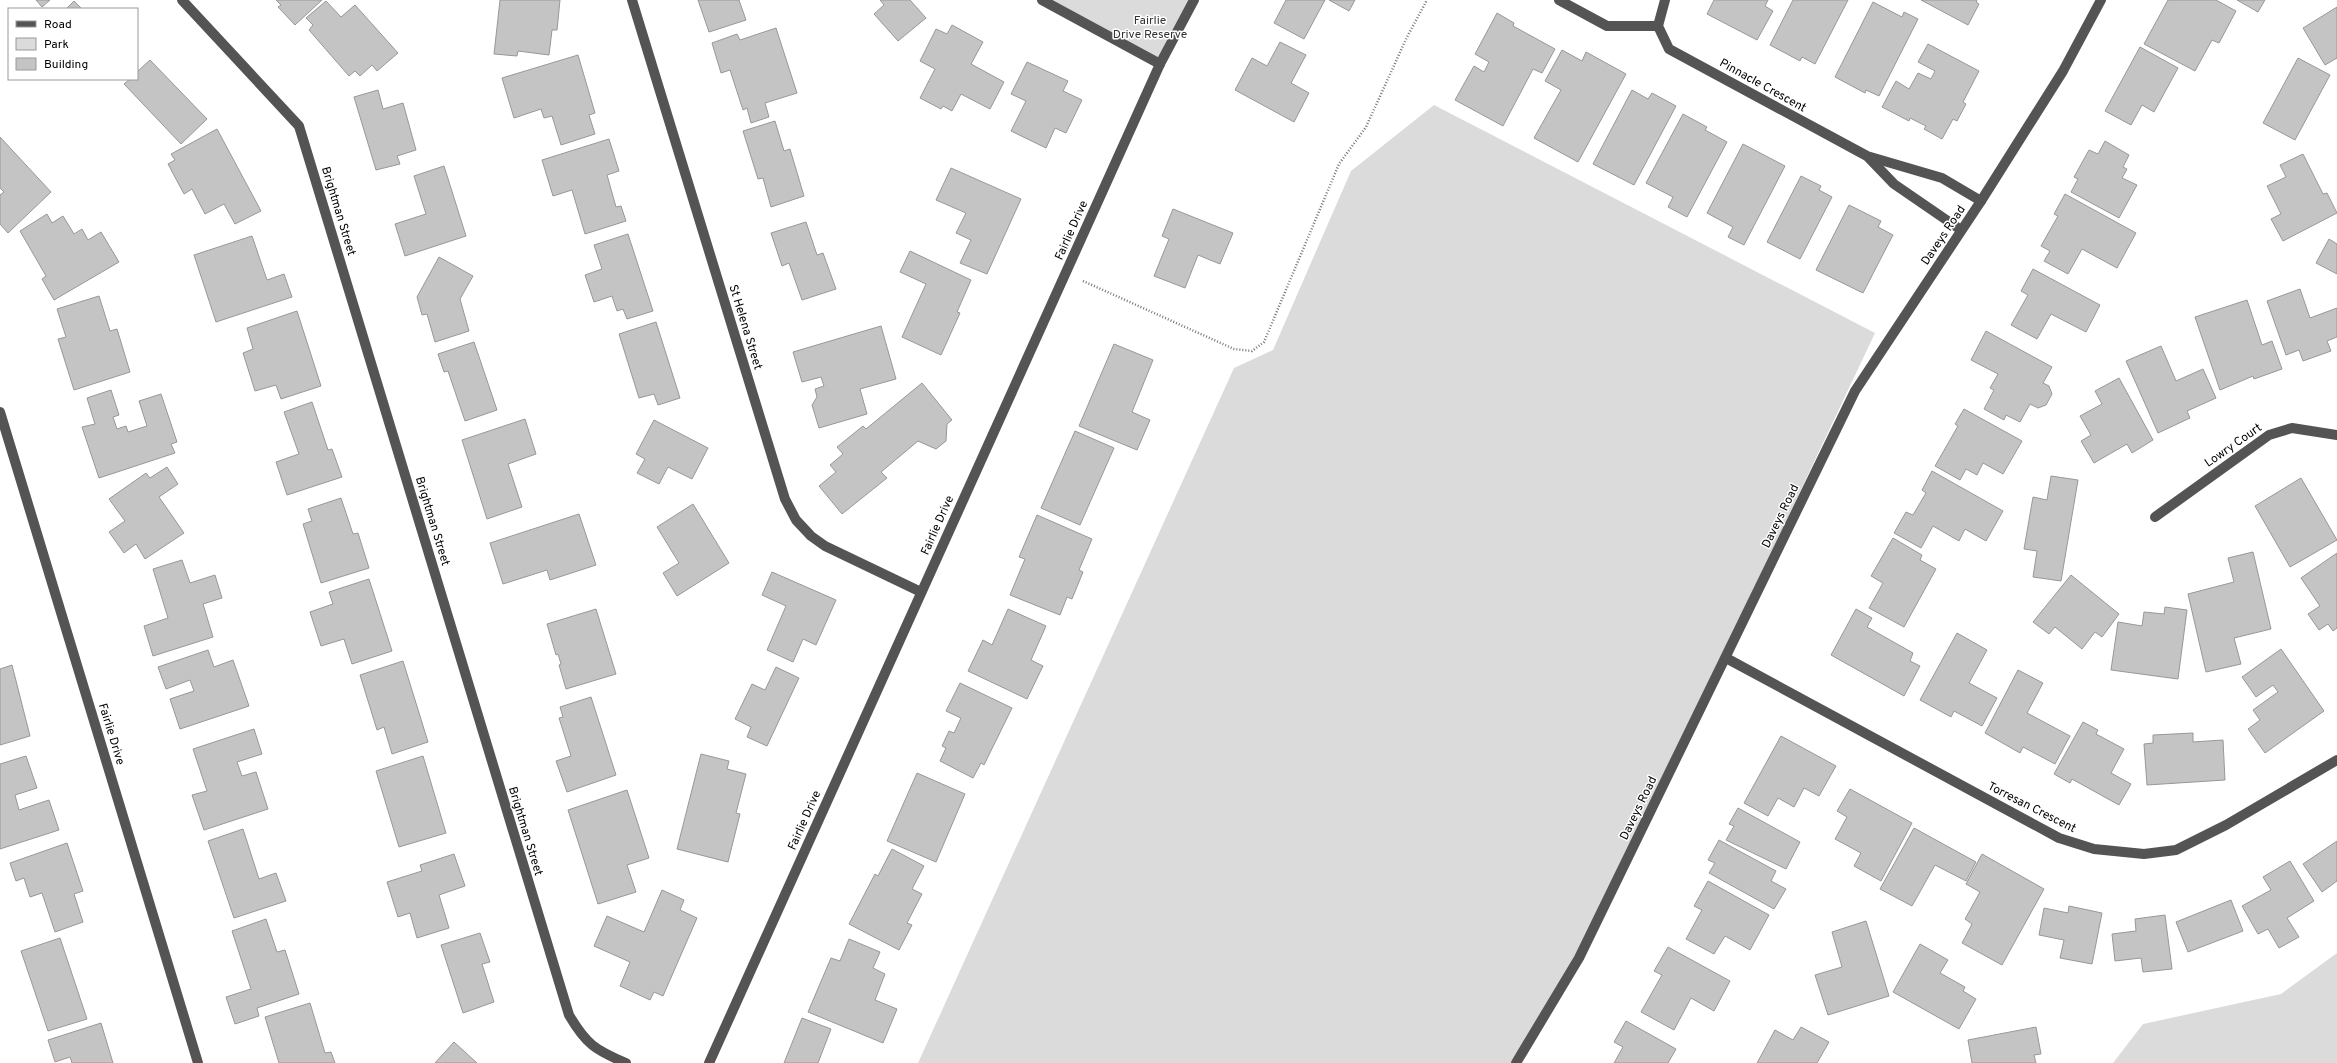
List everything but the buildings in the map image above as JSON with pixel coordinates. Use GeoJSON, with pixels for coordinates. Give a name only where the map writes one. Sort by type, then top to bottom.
{"type":"FeatureCollection","features":[{"type":"Feature","properties":{"kind":"street","name":"Brightman Street"},"geometry":{"type":"LineString","coordinates":[[182,0],[299,126],[569,1015],[581,1036],[600,1052],[626,1063]]}},
{"type":"Feature","properties":{"kind":"street","name":"St Helena Street"},"geometry":{"type":"LineString","coordinates":[[632,0],[785,499],[796,520],[811,536],[825,546],[921,592]]}},
{"type":"Feature","properties":{"kind":"street"},"geometry":{"type":"LineString","coordinates":[[1042,0],[1160,64]]}},
{"type":"Feature","properties":{"kind":"street","name":"Fairlie Drive"},"geometry":{"type":"LineString","coordinates":[[709,1063],[1160,64],[1194,0]]}},
{"type":"Feature","properties":{"kind":"street"},"geometry":{"type":"LineString","coordinates":[[1559,0],[1607,26],[1658,26],[1665,0]]}},
{"type":"Feature","properties":{"kind":"street","name":"Daveys Road"},"geometry":{"type":"LineString","coordinates":[[1516,1063],[1579,958],[1855,391],[1981,201],[2063,71],[2101,0]]}},
{"type":"Feature","properties":{"kind":"street","name":"Pinnacle Crescent"},"geometry":{"type":"LineString","coordinates":[[1658,26],[1670,49],[1867,156],[1942,178],[1981,201]]}},
{"type":"Feature","properties":{"kind":"street","name":"Pinnacle Crescent"},"geometry":{"type":"LineString","coordinates":[[1867,156],[1894,184],[1961,230]]}},
{"type":"Feature","properties":{"kind":"street","name":"Fairlie Drive"},"geometry":{"type":"LineString","coordinates":[[0,412],[198,1063]]}},
{"type":"Feature","properties":{"kind":"street","name":"Lowry Court"},"geometry":{"type":"LineString","coordinates":[[2155,517],[2269,435],[2292,428],[2337,435]]}},
{"type":"Feature","properties":{"kind":"street","name":"Torresan Crescent"},"geometry":{"type":"LineString","coordinates":[[1726,658],[2059,838],[2094,849],[2144,854],[2176,850],[2226,825],[2337,760]]}},
{"type":"Feature","properties":{"kind":"path"},"geometry":{"type":"LineString","coordinates":[[1066,274],[1234,349],[1252,351],[1264,342],[1339,164],[1366,127],[1407,37],[1427,0]]}},
{"type":"Feature","properties":{"kind":"green space","name":"Fairlie Drive Reserve"},"geometry":{"type":"Polygon","coordinates":[[[1042,0],[1194,0],[1160,64],[1042,0]]]}},
{"type":"Feature","properties":{"kind":"green space"},"geometry":{"type":"Polygon","coordinates":[[[1434,105],[1875,333],[1587,942],[1517,1063],[918,1063],[1234,368],[1273,350],[1351,171],[1434,105]]]}},
{"type":"Feature","properties":{"kind":"green space"},"geometry":{"type":"Polygon","coordinates":[[[2337,953],[2337,1063],[2113,1063],[2143,1024],[2281,994],[2337,953]]]}}]}
